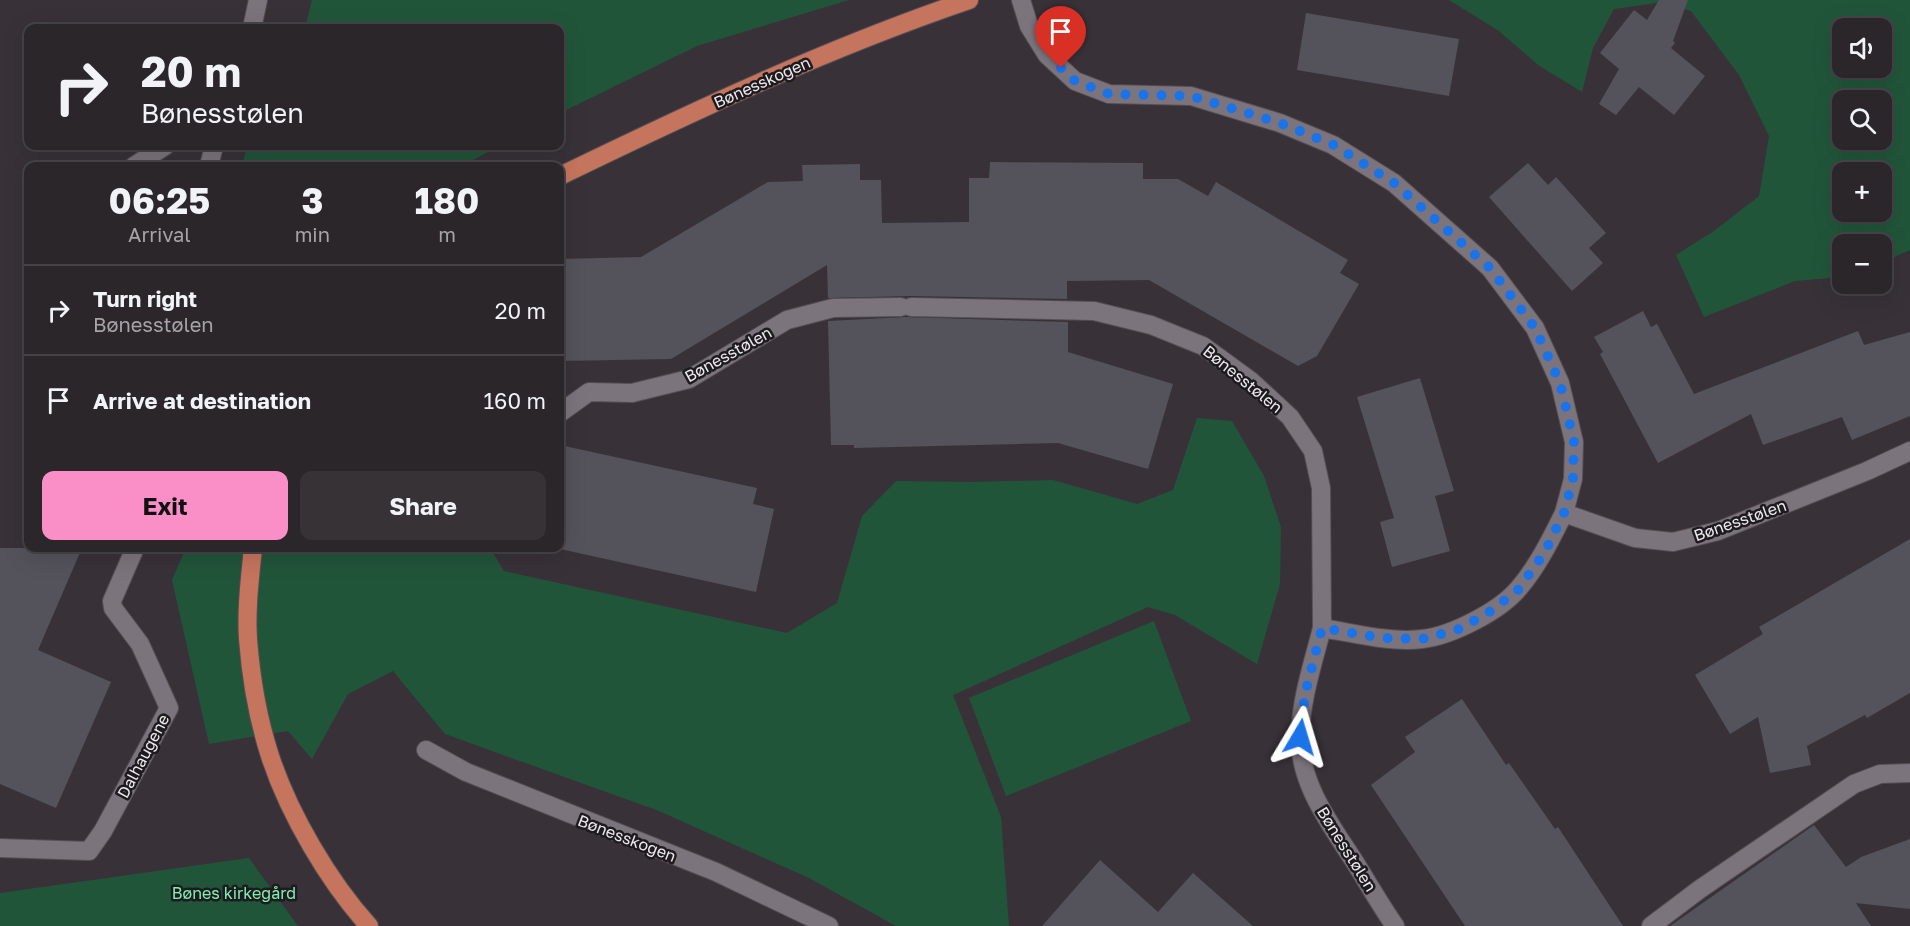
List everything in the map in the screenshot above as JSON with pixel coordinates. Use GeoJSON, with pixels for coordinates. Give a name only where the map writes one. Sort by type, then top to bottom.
{"type":"FeatureCollection","features":[{"type":"Feature","properties":{"kind":"main road","name":"Bønesskogen"},"geometry":{"type":"LineString","coordinates":[[564,174],[792,68],[904,22],[969,0]]}},
{"type":"Feature","properties":{"kind":"main road"},"geometry":{"type":"LineString","coordinates":[[253,552],[248,638],[255,696],[270,757],[295,815],[321,863],[369,926]]}},
{"type":"Feature","properties":{"kind":"street"},"geometry":{"type":"LineString","coordinates":[[253,24],[258,0]]}},
{"type":"Feature","properties":{"kind":"street"},"geometry":{"type":"LineString","coordinates":[[1021,0],[1029,26],[1047,56],[1075,81],[1109,94],[1191,96],[1280,123],[1334,145],[1394,183],[1490,268],[1535,328],[1560,383],[1574,442],[1573,479],[1564,513],[1545,552],[1518,590],[1488,613],[1457,630],[1422,639],[1382,638],[1322,628]]}},
{"type":"Feature","properties":{"kind":"street"},"geometry":{"type":"LineString","coordinates":[[140,162],[159,150]]}},
{"type":"Feature","properties":{"kind":"street","name":"Bønesstølen"},"geometry":{"type":"LineString","coordinates":[[564,410],[589,392],[632,393],[689,379],[787,320],[833,308],[906,307],[1094,311],[1151,325],[1203,346],[1251,381],[1290,417],[1313,452],[1321,488],[1322,628],[1304,704],[1300,737],[1304,770],[1323,812],[1395,926]]}},
{"type":"Feature","properties":{"kind":"street","name":"Bønesstølen"},"geometry":{"type":"LineString","coordinates":[[1564,513],[1635,538],[1673,542],[1718,531],[1867,471],[1910,451]]}},
{"type":"Feature","properties":{"kind":"street","name":"Dalhaugene"},"geometry":{"type":"LineString","coordinates":[[0,848],[89,851],[103,831],[169,708],[140,644],[113,609],[112,601],[133,552]]}},
{"type":"Feature","properties":{"kind":"street","name":"Bønesskogen"},"geometry":{"type":"LineString","coordinates":[[426,750],[466,772],[716,872],[829,926]]}},
{"type":"Feature","properties":{"kind":"street"},"geometry":{"type":"LineString","coordinates":[[1651,926],[1700,889],[1854,784],[1880,774],[1910,773]]}},
{"type":"Feature","properties":{"kind":"green space"},"geometry":{"type":"Polygon","coordinates":[[[312,0],[849,0],[697,46],[564,111],[564,24],[306,24],[312,0]]]}},
{"type":"Feature","properties":{"kind":"green space"},"geometry":{"type":"Polygon","coordinates":[[[1449,0],[1910,0],[1910,250],[1892,258],[1892,234],[1832,234],[1832,278],[1795,281],[1704,317],[1676,255],[1714,231],[1759,196],[1769,136],[1739,75],[1691,11],[1663,2],[1614,9],[1593,48],[1582,92],[1538,65],[1499,31],[1449,0]]]}},
{"type":"Feature","properties":{"kind":"green space"},"geometry":{"type":"Polygon","coordinates":[[[246,150],[492,150],[469,162],[243,162],[246,150]]]}},
{"type":"Feature","properties":{"kind":"green space"},"geometry":{"type":"Polygon","coordinates":[[[1197,418],[1232,421],[1264,476],[1281,527],[1280,584],[1257,664],[1175,615],[1148,607],[953,695],[1001,817],[1009,926],[896,926],[809,878],[659,811],[445,734],[393,671],[348,694],[312,759],[288,731],[209,744],[172,580],[184,552],[492,552],[504,571],[787,633],[837,603],[862,516],[896,481],[1053,480],[1137,504],[1173,490],[1197,418]]]}},
{"type":"Feature","properties":{"kind":"green space"},"geometry":{"type":"Polygon","coordinates":[[[1154,621],[1191,721],[1006,796],[969,698],[1154,621]]]}},
{"type":"Feature","properties":{"kind":"green space","name":"Bønes kirkegård"},"geometry":{"type":"Polygon","coordinates":[[[249,858],[298,926],[0,926],[0,893],[249,858]]]}},
{"type":"Feature","properties":{"kind":"building"},"geometry":{"type":"Polygon","coordinates":[[[1659,0],[1688,0],[1673,41],[1675,43],[1671,48],[1705,76],[1674,115],[1639,87],[1616,115],[1599,104],[1619,69],[1600,53],[1634,10],[1647,20],[1659,0]]]}},
{"type":"Feature","properties":{"kind":"building"},"geometry":{"type":"Polygon","coordinates":[[[1306,13],[1459,39],[1449,96],[1297,70],[1306,13]]]}},
{"type":"Feature","properties":{"kind":"building"},"geometry":{"type":"Polygon","coordinates":[[[990,162],[1143,163],[1143,179],[1178,179],[1208,196],[1216,182],[1348,260],[1340,273],[1359,284],[1317,356],[1298,366],[1149,280],[1067,281],[1067,299],[911,296],[828,298],[827,265],[671,359],[564,361],[564,259],[641,257],[768,182],[803,181],[802,165],[860,164],[860,180],[881,180],[882,223],[969,222],[969,178],[989,178],[990,162]]]}},
{"type":"Feature","properties":{"kind":"building"},"geometry":{"type":"Polygon","coordinates":[[[1528,163],[1548,185],[1556,177],[1606,233],[1589,248],[1603,263],[1572,291],[1489,197],[1528,163]]]}},
{"type":"Feature","properties":{"kind":"building"},"geometry":{"type":"Polygon","coordinates":[[[1643,311],[1651,327],[1657,324],[1694,394],[1858,331],[1864,345],[1910,332],[1910,416],[1852,440],[1842,417],[1763,445],[1751,414],[1658,463],[1600,354],[1603,352],[1594,337],[1643,311]]]}},
{"type":"Feature","properties":{"kind":"building"},"geometry":{"type":"Polygon","coordinates":[[[906,317],[1068,322],[1068,352],[1173,384],[1148,469],[1058,443],[854,448],[854,445],[831,445],[828,321],[906,317]]]}},
{"type":"Feature","properties":{"kind":"building"},"geometry":{"type":"Polygon","coordinates":[[[1420,378],[1454,491],[1435,496],[1450,551],[1392,567],[1380,522],[1394,518],[1357,397],[1420,378]]]}},
{"type":"Feature","properties":{"kind":"building"},"geometry":{"type":"Polygon","coordinates":[[[564,446],[757,488],[753,504],[774,509],[756,592],[564,550],[564,446]]]}},
{"type":"Feature","properties":{"kind":"building"},"geometry":{"type":"Polygon","coordinates":[[[1910,539],[1910,693],[1867,718],[1865,715],[1807,746],[1811,765],[1770,773],[1758,717],[1730,734],[1695,675],[1763,634],[1759,627],[1910,539]]]}},
{"type":"Feature","properties":{"kind":"building"},"geometry":{"type":"Polygon","coordinates":[[[0,548],[24,548],[24,552],[80,552],[38,650],[111,682],[56,808],[0,784],[0,548]]]}},
{"type":"Feature","properties":{"kind":"building"},"geometry":{"type":"Polygon","coordinates":[[[1462,699],[1506,765],[1509,763],[1555,829],[1558,827],[1623,926],[1465,926],[1371,785],[1415,752],[1405,737],[1462,699]]]}},
{"type":"Feature","properties":{"kind":"building"},"geometry":{"type":"Polygon","coordinates":[[[1814,825],[1846,867],[1861,857],[1910,839],[1910,909],[1856,903],[1871,926],[1670,926],[1814,825]]]}},
{"type":"Feature","properties":{"kind":"building"},"geometry":{"type":"Polygon","coordinates":[[[1100,860],[1158,912],[1193,873],[1253,926],[1042,926],[1100,860]]]}},
{"type":"Feature","properties":{"kind":"route"},"geometry":{"type":"LineString","coordinates":[[1061,68],[1075,81],[1109,94],[1191,96],[1280,123],[1334,145],[1394,183],[1490,268],[1535,328],[1560,383],[1574,442],[1573,479],[1564,513],[1545,552],[1518,590],[1488,613],[1457,630],[1422,639],[1382,638],[1322,628],[1305,694],[1300,737]]}}]}
